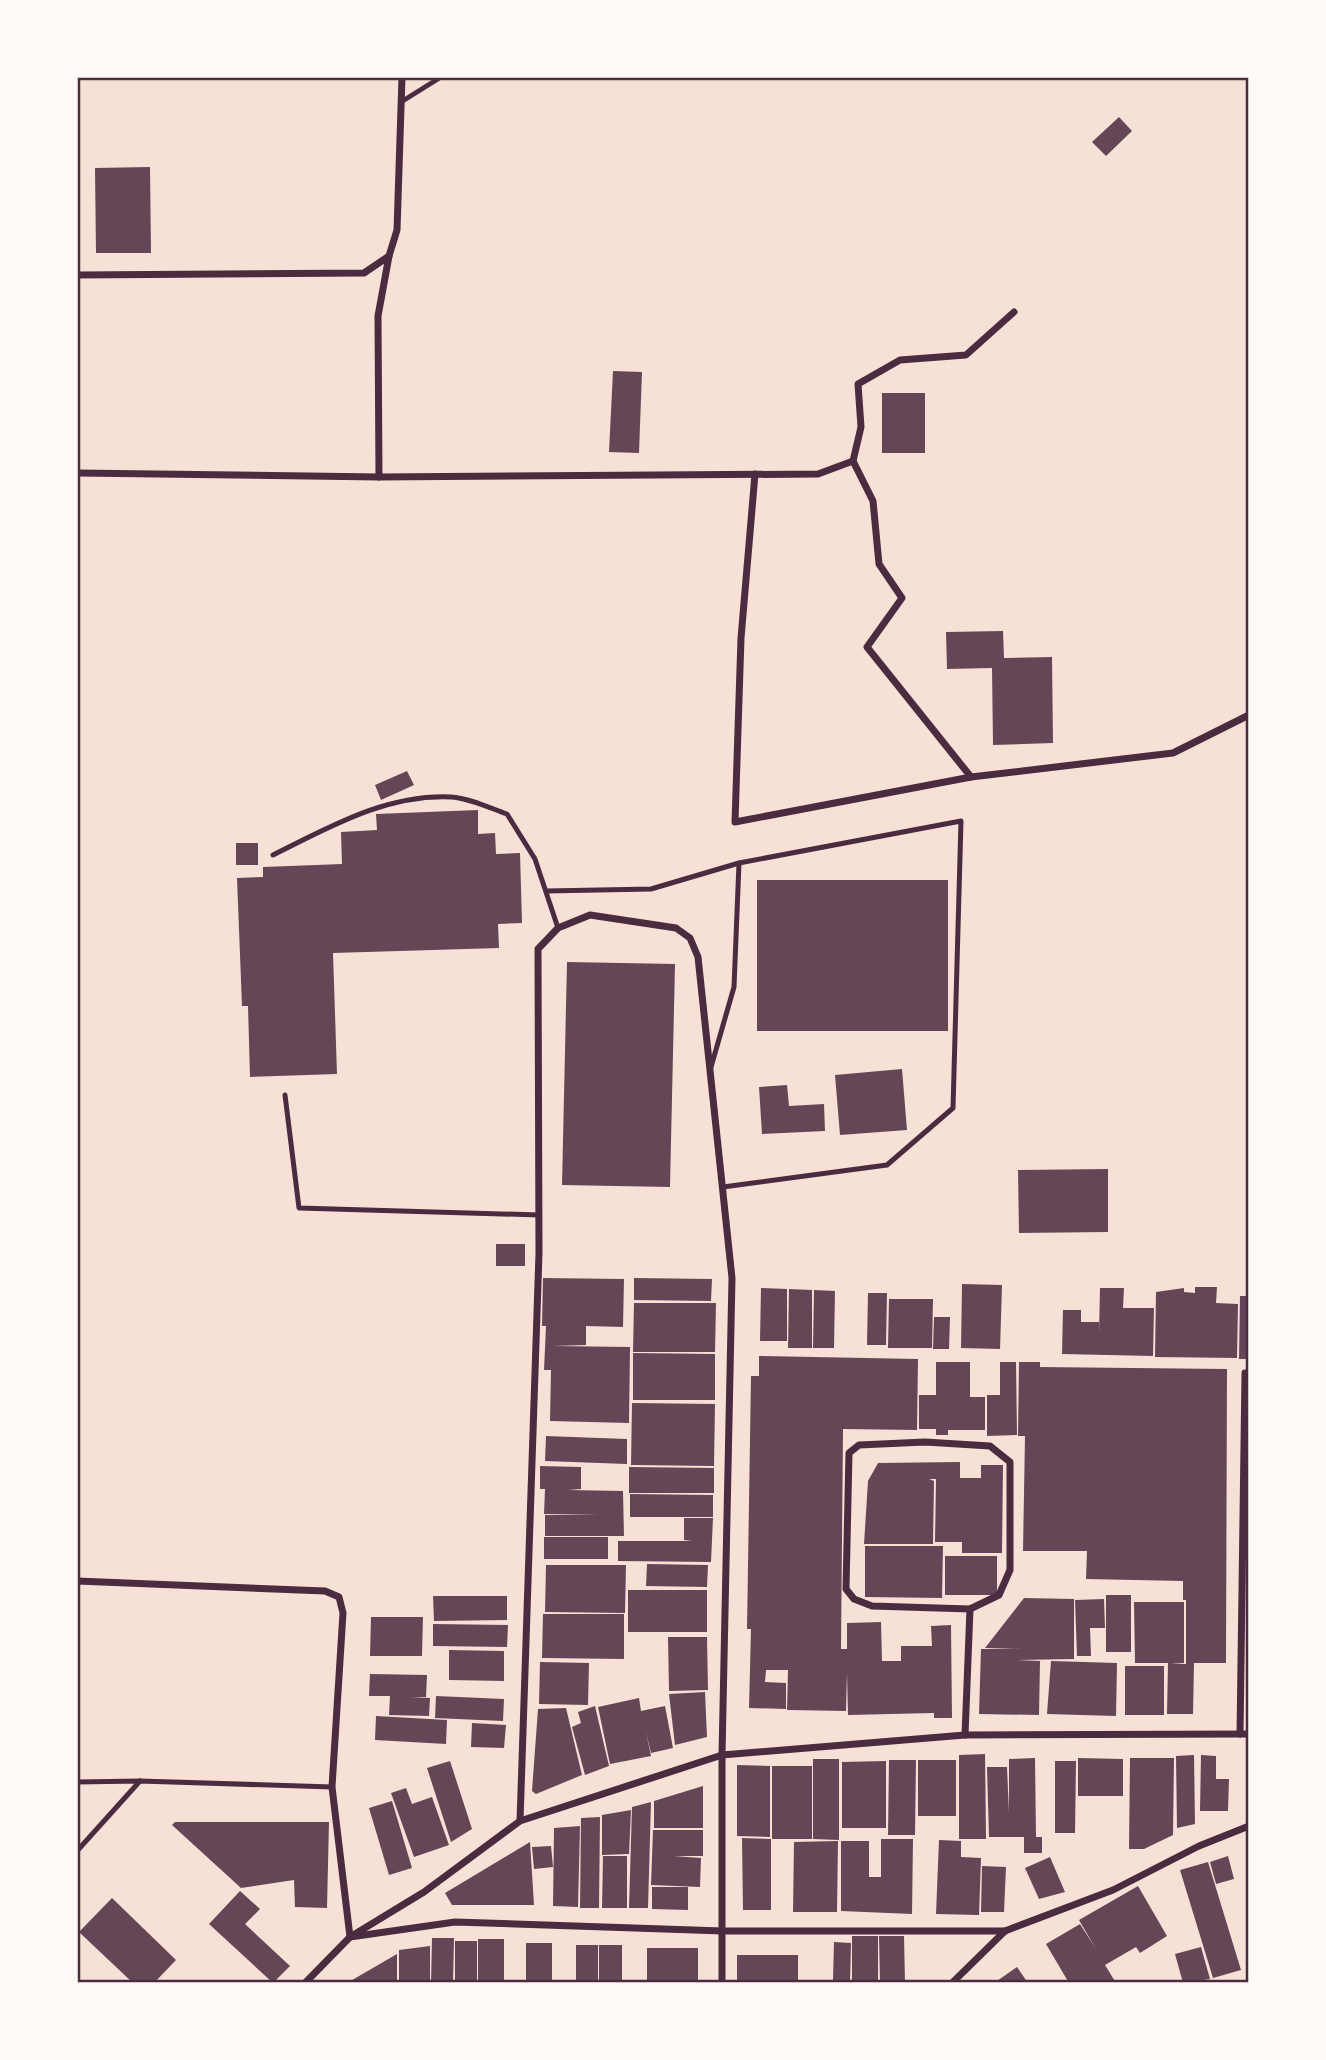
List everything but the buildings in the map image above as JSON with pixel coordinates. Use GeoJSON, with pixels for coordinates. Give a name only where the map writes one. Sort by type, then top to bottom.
{"type":"FeatureCollection","features":[{"type":"Feature","properties":{"kind":"street"},"geometry":{"type":"LineString","coordinates":[[379,477],[378,316],[397,230],[402,77]]}},
{"type":"Feature","properties":{"kind":"street"},"geometry":{"type":"LineString","coordinates":[[77,275],[364,273],[390,257]]}},
{"type":"Feature","properties":{"kind":"street"},"geometry":{"type":"LineString","coordinates":[[971,777],[867,647],[902,598],[878,564],[873,501],[853,461],[861,427],[858,384],[900,360],[966,355],[1014,312]]}},
{"type":"Feature","properties":{"kind":"street"},"geometry":{"type":"LineString","coordinates":[[77,473],[379,477],[818,474],[853,461]]}},
{"type":"Feature","properties":{"kind":"street"},"geometry":{"type":"LineString","coordinates":[[755,474],[741,638],[735,822],[971,777],[1173,753],[1249,715]]}},
{"type":"Feature","properties":{"kind":"street"},"geometry":{"type":"LineString","coordinates":[[520,1821],[539,1215],[538,949],[558,928],[590,915],[676,928],[690,938],[698,957],[732,1278],[722,1755],[722,1983]]}},
{"type":"Feature","properties":{"kind":"street"},"geometry":{"type":"LineString","coordinates":[[1240,1734],[1247,1373]]}},
{"type":"Feature","properties":{"kind":"street"},"geometry":{"type":"LineString","coordinates":[[978,1443],[990,1446],[1010,1462],[1010,1570],[999,1595],[970,1609],[872,1606],[854,1599],[846,1589],[849,1452],[859,1445],[978,1443]]}},
{"type":"Feature","properties":{"kind":"street"},"geometry":{"type":"LineString","coordinates":[[77,1581],[325,1591],[339,1597],[343,1613],[332,1787],[350,1937]]}},
{"type":"Feature","properties":{"kind":"street"},"geometry":{"type":"LineString","coordinates":[[965,1735],[970,1609]]}},
{"type":"Feature","properties":{"kind":"street"},"geometry":{"type":"LineString","coordinates":[[305,1983],[350,1937],[424,1892],[520,1821],[722,1755],[965,1735],[1249,1734]]}},
{"type":"Feature","properties":{"kind":"street"},"geometry":{"type":"LineString","coordinates":[[350,1937],[455,1922],[723,1931],[1005,1931],[1113,1890],[1199,1846],[1249,1826]]}},
{"type":"Feature","properties":{"kind":"street"},"geometry":{"type":"LineString","coordinates":[[952,1983],[1005,1931]]}},
{"type":"Feature","properties":{"kind":"lane"},"geometry":{"type":"LineString","coordinates":[[401,102],[441,77]]}},
{"type":"Feature","properties":{"kind":"lane"},"geometry":{"type":"LineString","coordinates":[[273,855],[356,814],[406,800],[453,797],[507,814],[536,859],[558,928]]}},
{"type":"Feature","properties":{"kind":"lane"},"geometry":{"type":"LineString","coordinates":[[546,891],[651,889],[739,863],[961,821],[953,1108],[887,1165],[723,1187]]}},
{"type":"Feature","properties":{"kind":"lane"},"geometry":{"type":"LineString","coordinates":[[710,1070],[734,987],[739,863]]}},
{"type":"Feature","properties":{"kind":"lane"},"geometry":{"type":"LineString","coordinates":[[285,1095],[299,1208],[539,1215]]}},
{"type":"Feature","properties":{"kind":"lane"},"geometry":{"type":"LineString","coordinates":[[77,1782],[140,1781],[332,1787]]}},
{"type":"Feature","properties":{"kind":"lane"},"geometry":{"type":"LineString","coordinates":[[77,1851],[140,1781]]}}]}
